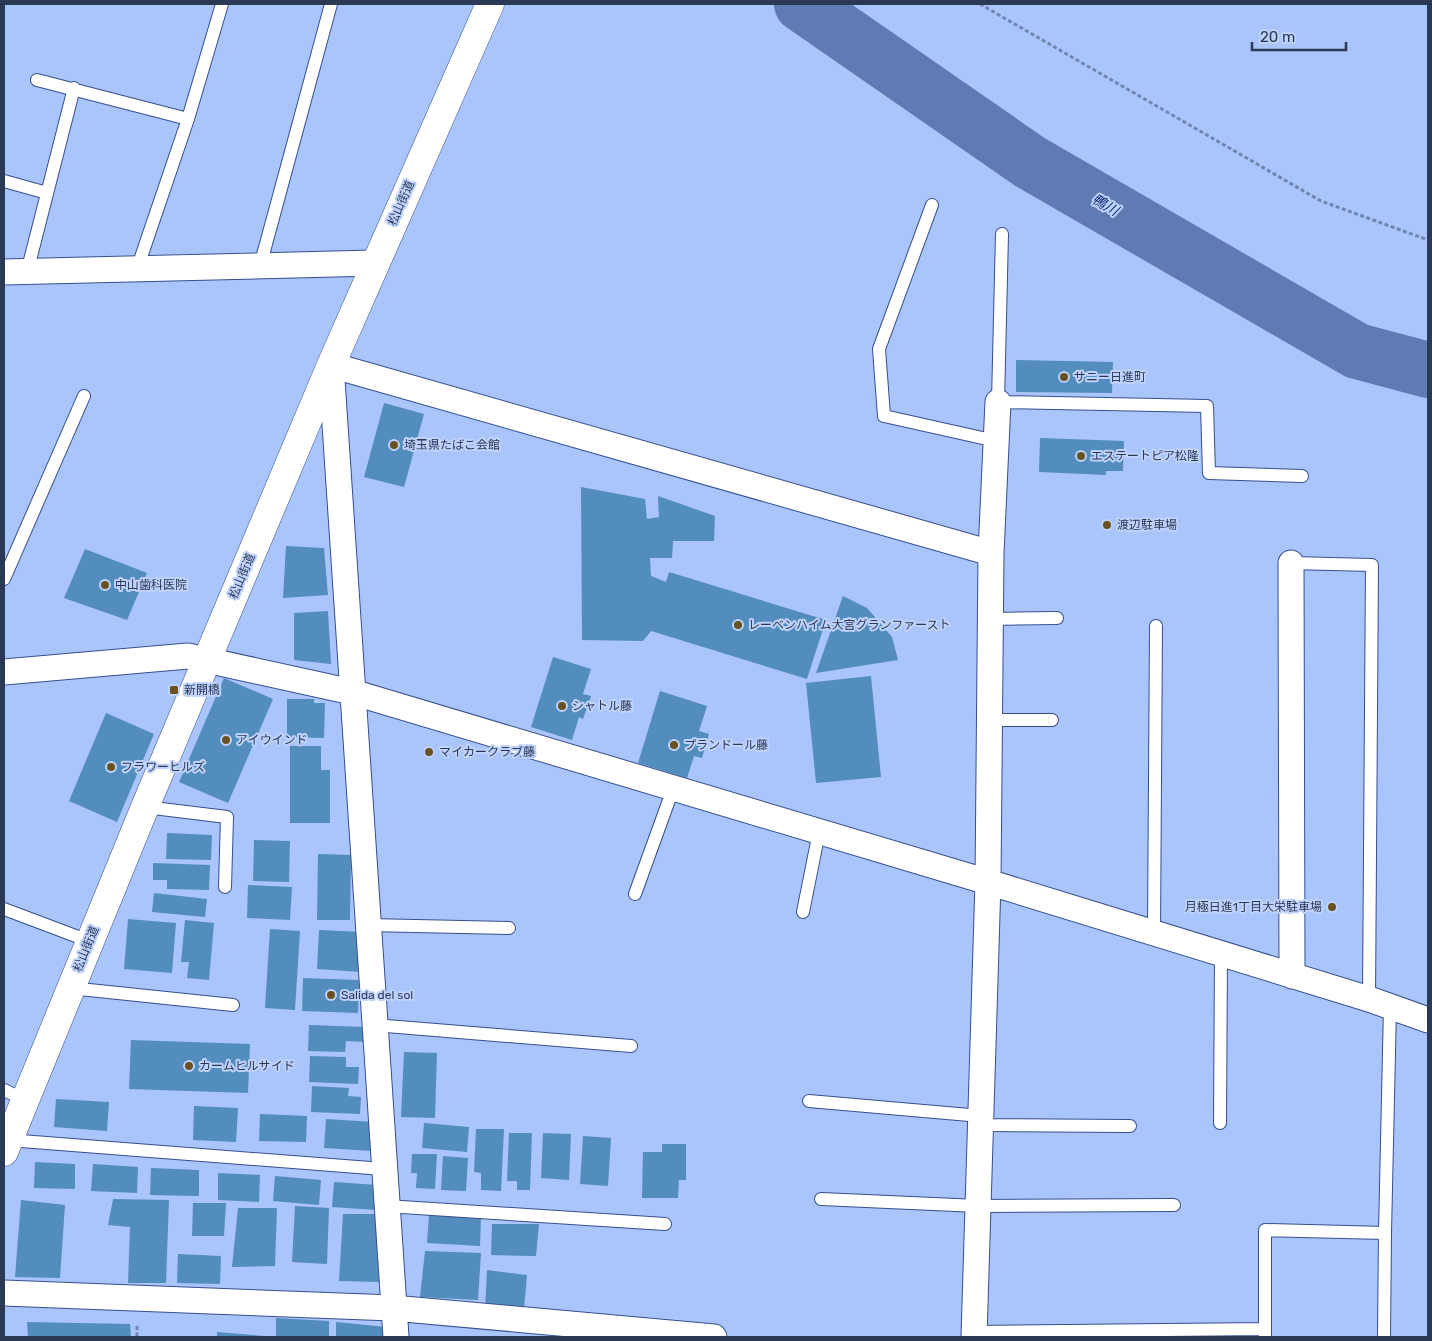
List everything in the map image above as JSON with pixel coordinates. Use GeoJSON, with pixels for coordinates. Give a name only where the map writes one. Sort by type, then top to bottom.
{"type":"FeatureCollection","features":[{"type":"Feature","properties":{"kind":"main road","name":"松山街道"},"geometry":{"type":"LineString","coordinates":[[6,1146],[14,1095],[70,988],[331,365],[490,4]]}},
{"type":"Feature","properties":{"kind":"street"},"geometry":{"type":"LineString","coordinates":[[15,272],[375,263]]}},
{"type":"Feature","properties":{"kind":"street"},"geometry":{"type":"LineString","coordinates":[[396,1337],[383,1169],[331,365],[991,552]]}},
{"type":"Feature","properties":{"kind":"street"},"geometry":{"type":"LineString","coordinates":[[974,1335],[988,882],[991,552],[998,402]]}},
{"type":"Feature","properties":{"kind":"street"},"geometry":{"type":"LineString","coordinates":[[1291,563],[1292,976]]}},
{"type":"Feature","properties":{"kind":"street"},"geometry":{"type":"LineString","coordinates":[[4,672],[188,656],[352,692],[988,882],[1379,1003],[1428,1020]]}},
{"type":"Feature","properties":{"kind":"street"},"geometry":{"type":"LineString","coordinates":[[4,1293],[393,1308],[587,1331],[714,1337]]}},
{"type":"Feature","properties":{"kind":"lane"},"geometry":{"type":"LineString","coordinates":[[137,269],[188,119],[222,4]]}},
{"type":"Feature","properties":{"kind":"lane"},"geometry":{"type":"LineString","coordinates":[[260,266],[331,4]]}},
{"type":"Feature","properties":{"kind":"lane"},"geometry":{"type":"LineString","coordinates":[[37,80],[74,88],[188,119]]}},
{"type":"Feature","properties":{"kind":"lane"},"geometry":{"type":"LineString","coordinates":[[15,272],[47,193],[74,88]]}},
{"type":"Feature","properties":{"kind":"lane"},"geometry":{"type":"LineString","coordinates":[[4,181],[47,193]]}},
{"type":"Feature","properties":{"kind":"lane"},"geometry":{"type":"LineString","coordinates":[[932,205],[878,349],[884,416],[996,441]]}},
{"type":"Feature","properties":{"kind":"lane"},"geometry":{"type":"LineString","coordinates":[[1002,234],[998,402],[1207,406],[1209,473],[1302,476]]}},
{"type":"Feature","properties":{"kind":"lane"},"geometry":{"type":"LineString","coordinates":[[4,579],[84,396]]}},
{"type":"Feature","properties":{"kind":"lane"},"geometry":{"type":"LineString","coordinates":[[1291,563],[1372,565],[1379,1003],[1385,1233],[1384,1337]]}},
{"type":"Feature","properties":{"kind":"lane"},"geometry":{"type":"LineString","coordinates":[[990,619],[1057,618]]}},
{"type":"Feature","properties":{"kind":"lane"},"geometry":{"type":"LineString","coordinates":[[1154,933],[1156,626]]}},
{"type":"Feature","properties":{"kind":"lane"},"geometry":{"type":"LineString","coordinates":[[990,720],[1052,720]]}},
{"type":"Feature","properties":{"kind":"lane"},"geometry":{"type":"LineString","coordinates":[[635,894],[673,789]]}},
{"type":"Feature","properties":{"kind":"lane"},"geometry":{"type":"LineString","coordinates":[[145,807],[227,817],[225,887]]}},
{"type":"Feature","properties":{"kind":"lane"},"geometry":{"type":"LineString","coordinates":[[803,912],[819,832]]}},
{"type":"Feature","properties":{"kind":"lane"},"geometry":{"type":"LineString","coordinates":[[4,909],[89,941]]}},
{"type":"Feature","properties":{"kind":"lane"},"geometry":{"type":"LineString","coordinates":[[368,925],[509,928]]}},
{"type":"Feature","properties":{"kind":"lane"},"geometry":{"type":"LineString","coordinates":[[1220,1123],[1221,954]]}},
{"type":"Feature","properties":{"kind":"lane"},"geometry":{"type":"LineString","coordinates":[[70,988],[233,1005]]}},
{"type":"Feature","properties":{"kind":"lane"},"geometry":{"type":"LineString","coordinates":[[374,1025],[631,1046]]}},
{"type":"Feature","properties":{"kind":"lane"},"geometry":{"type":"LineString","coordinates":[[809,1101],[981,1121],[1130,1126]]}},
{"type":"Feature","properties":{"kind":"lane"},"geometry":{"type":"LineString","coordinates":[[6,1146],[383,1169]]}},
{"type":"Feature","properties":{"kind":"lane"},"geometry":{"type":"LineString","coordinates":[[821,1199],[978,1206],[1174,1205]]}},
{"type":"Feature","properties":{"kind":"lane"},"geometry":{"type":"LineString","coordinates":[[386,1206],[665,1224]]}},
{"type":"Feature","properties":{"kind":"lane"},"geometry":{"type":"LineString","coordinates":[[974,1335],[1265,1333],[1265,1230],[1385,1233]]}},
{"type":"Feature","properties":{"kind":"path"},"geometry":{"type":"LineString","coordinates":[[980,4],[1322,201],[1428,240]]}},
{"type":"Feature","properties":{"kind":"building","name":"サニー日進町"},"geometry":{"type":"Polygon","coordinates":[[[1016,360],[1113,362],[1112,393],[1016,392],[1016,360]]]}},
{"type":"Feature","properties":{"kind":"building","name":"埼玉県たばこ会館"},"geometry":{"type":"Polygon","coordinates":[[[384,403],[424,414],[404,487],[364,477],[384,403]]]}},
{"type":"Feature","properties":{"kind":"building","name":"エステートピア松隆"},"geometry":{"type":"Polygon","coordinates":[[[1040,438],[1124,441],[1123,471],[1106,471],[1106,475],[1039,472],[1040,438]]]}},
{"type":"Feature","properties":{"kind":"building"},"geometry":{"type":"Polygon","coordinates":[[[581,487],[645,499],[647,519],[659,517],[658,496],[715,516],[714,541],[673,541],[672,558],[650,558],[651,576],[666,582],[669,572],[826,620],[807,679],[651,631],[643,641],[582,640],[581,487]]]}},
{"type":"Feature","properties":{"kind":"building"},"geometry":{"type":"Polygon","coordinates":[[[286,546],[324,548],[328,595],[283,598],[286,546]]]}},
{"type":"Feature","properties":{"kind":"building","name":"中山歯科医院"},"geometry":{"type":"Polygon","coordinates":[[[85,549],[147,573],[127,620],[64,598],[85,549]]]}},
{"type":"Feature","properties":{"kind":"building"},"geometry":{"type":"Polygon","coordinates":[[[843,596],[867,608],[892,637],[898,660],[816,673],[843,596]]]}},
{"type":"Feature","properties":{"kind":"building"},"geometry":{"type":"Polygon","coordinates":[[[328,611],[331,664],[294,660],[294,613],[328,611]]]}},
{"type":"Feature","properties":{"kind":"building","name":"シャトル藤"},"geometry":{"type":"Polygon","coordinates":[[[553,657],[591,669],[583,694],[591,696],[583,719],[579,717],[572,740],[531,727],[553,657]]]}},
{"type":"Feature","properties":{"kind":"building"},"geometry":{"type":"Polygon","coordinates":[[[871,676],[881,777],[816,783],[806,683],[871,676]]]}},
{"type":"Feature","properties":{"kind":"building","name":"アイウインド"},"geometry":{"type":"Polygon","coordinates":[[[224,678],[273,699],[228,803],[179,782],[224,678]]]}},
{"type":"Feature","properties":{"kind":"building","name":"プランドール藤"},"geometry":{"type":"Polygon","coordinates":[[[660,691],[707,706],[699,731],[709,734],[702,758],[694,756],[687,778],[638,763],[660,691]]]}},
{"type":"Feature","properties":{"kind":"building"},"geometry":{"type":"Polygon","coordinates":[[[287,699],[314,699],[314,703],[325,703],[324,738],[287,737],[287,699]]]}},
{"type":"Feature","properties":{"kind":"building","name":"フラワーヒルズ"},"geometry":{"type":"Polygon","coordinates":[[[106,713],[154,734],[117,822],[69,801],[106,713]]]}},
{"type":"Feature","properties":{"kind":"building"},"geometry":{"type":"Polygon","coordinates":[[[290,746],[321,746],[321,770],[330,770],[330,823],[290,823],[290,746]]]}},
{"type":"Feature","properties":{"kind":"building"},"geometry":{"type":"Polygon","coordinates":[[[167,833],[212,835],[211,860],[166,859],[167,833]]]}},
{"type":"Feature","properties":{"kind":"building"},"geometry":{"type":"Polygon","coordinates":[[[254,840],[290,841],[289,882],[253,881],[254,840]]]}},
{"type":"Feature","properties":{"kind":"building"},"geometry":{"type":"Polygon","coordinates":[[[318,854],[351,855],[350,920],[317,920],[318,854]]]}},
{"type":"Feature","properties":{"kind":"building"},"geometry":{"type":"Polygon","coordinates":[[[153,863],[210,865],[209,890],[167,889],[167,880],[153,880],[153,863]]]}},
{"type":"Feature","properties":{"kind":"building"},"geometry":{"type":"Polygon","coordinates":[[[248,885],[292,887],[290,920],[247,918],[248,885]]]}},
{"type":"Feature","properties":{"kind":"building"},"geometry":{"type":"Polygon","coordinates":[[[154,893],[207,899],[205,917],[152,912],[154,893]]]}},
{"type":"Feature","properties":{"kind":"building"},"geometry":{"type":"Polygon","coordinates":[[[128,919],[176,923],[172,973],[124,969],[128,919]]]}},
{"type":"Feature","properties":{"kind":"building"},"geometry":{"type":"Polygon","coordinates":[[[185,920],[214,923],[209,980],[187,978],[189,962],[181,962],[185,920]]]}},
{"type":"Feature","properties":{"kind":"building"},"geometry":{"type":"Polygon","coordinates":[[[270,929],[300,931],[295,1010],[265,1008],[270,929]]]}},
{"type":"Feature","properties":{"kind":"building"},"geometry":{"type":"Polygon","coordinates":[[[319,930],[363,932],[361,972],[317,969],[319,930]]]}},
{"type":"Feature","properties":{"kind":"building","name":"Salida del sol"},"geometry":{"type":"Polygon","coordinates":[[[303,978],[359,980],[358,1013],[302,1011],[303,978]]]}},
{"type":"Feature","properties":{"kind":"building"},"geometry":{"type":"Polygon","coordinates":[[[309,1025],[365,1027],[364,1042],[346,1041],[345,1052],[308,1051],[309,1025]]]}},
{"type":"Feature","properties":{"kind":"building","name":"カームヒルサイド"},"geometry":{"type":"Polygon","coordinates":[[[131,1040],[250,1044],[248,1093],[129,1089],[131,1040]]]}},
{"type":"Feature","properties":{"kind":"building"},"geometry":{"type":"Polygon","coordinates":[[[404,1052],[437,1053],[435,1118],[401,1117],[404,1052]]]}},
{"type":"Feature","properties":{"kind":"building"},"geometry":{"type":"Polygon","coordinates":[[[310,1056],[346,1057],[346,1067],[359,1067],[358,1084],[309,1082],[310,1056]]]}},
{"type":"Feature","properties":{"kind":"building"},"geometry":{"type":"Polygon","coordinates":[[[312,1086],[349,1088],[348,1096],[361,1097],[360,1114],[311,1112],[312,1086]]]}},
{"type":"Feature","properties":{"kind":"building"},"geometry":{"type":"Polygon","coordinates":[[[56,1099],[109,1102],[107,1131],[54,1127],[56,1099]]]}},
{"type":"Feature","properties":{"kind":"building"},"geometry":{"type":"Polygon","coordinates":[[[194,1106],[238,1108],[236,1142],[193,1140],[194,1106]]]}},
{"type":"Feature","properties":{"kind":"building"},"geometry":{"type":"Polygon","coordinates":[[[260,1114],[307,1116],[306,1142],[259,1141],[260,1114]]]}},
{"type":"Feature","properties":{"kind":"building"},"geometry":{"type":"Polygon","coordinates":[[[326,1119],[374,1122],[372,1151],[324,1148],[326,1119]]]}},
{"type":"Feature","properties":{"kind":"building"},"geometry":{"type":"Polygon","coordinates":[[[424,1123],[469,1127],[467,1152],[422,1148],[424,1123]]]}},
{"type":"Feature","properties":{"kind":"building"},"geometry":{"type":"Polygon","coordinates":[[[476,1129],[504,1129],[501,1191],[481,1190],[481,1173],[474,1172],[476,1129]]]}},
{"type":"Feature","properties":{"kind":"building"},"geometry":{"type":"Polygon","coordinates":[[[509,1133],[532,1133],[530,1190],[517,1190],[517,1181],[507,1181],[509,1133]]]}},
{"type":"Feature","properties":{"kind":"building"},"geometry":{"type":"Polygon","coordinates":[[[543,1133],[571,1134],[569,1180],[541,1178],[543,1133]]]}},
{"type":"Feature","properties":{"kind":"building"},"geometry":{"type":"Polygon","coordinates":[[[583,1136],[611,1138],[608,1186],[580,1184],[583,1136]]]}},
{"type":"Feature","properties":{"kind":"building"},"geometry":{"type":"Polygon","coordinates":[[[662,1144],[686,1144],[686,1180],[679,1180],[678,1198],[642,1198],[643,1152],[662,1152],[662,1144]]]}},
{"type":"Feature","properties":{"kind":"building"},"geometry":{"type":"Polygon","coordinates":[[[412,1154],[437,1154],[435,1189],[416,1188],[417,1173],[411,1173],[412,1154]]]}},
{"type":"Feature","properties":{"kind":"building"},"geometry":{"type":"Polygon","coordinates":[[[443,1156],[468,1158],[466,1191],[441,1190],[443,1156]]]}},
{"type":"Feature","properties":{"kind":"building"},"geometry":{"type":"Polygon","coordinates":[[[35,1162],[75,1164],[75,1189],[34,1188],[35,1162]]]}},
{"type":"Feature","properties":{"kind":"building"},"geometry":{"type":"Polygon","coordinates":[[[93,1164],[138,1167],[137,1193],[91,1191],[93,1164]]]}},
{"type":"Feature","properties":{"kind":"building"},"geometry":{"type":"Polygon","coordinates":[[[151,1168],[199,1170],[199,1196],[150,1195],[151,1168]]]}},
{"type":"Feature","properties":{"kind":"building"},"geometry":{"type":"Polygon","coordinates":[[[218,1173],[260,1175],[259,1202],[218,1200],[218,1173]]]}},
{"type":"Feature","properties":{"kind":"building"},"geometry":{"type":"Polygon","coordinates":[[[275,1176],[321,1180],[319,1205],[273,1201],[275,1176]]]}},
{"type":"Feature","properties":{"kind":"building"},"geometry":{"type":"Polygon","coordinates":[[[334,1182],[378,1185],[376,1210],[332,1207],[334,1182]]]}},
{"type":"Feature","properties":{"kind":"building"},"geometry":{"type":"Polygon","coordinates":[[[113,1199],[169,1200],[166,1283],[128,1283],[130,1227],[108,1225],[113,1199]]]}},
{"type":"Feature","properties":{"kind":"building"},"geometry":{"type":"Polygon","coordinates":[[[21,1200],[65,1205],[60,1278],[15,1277],[21,1200]]]}},
{"type":"Feature","properties":{"kind":"building"},"geometry":{"type":"Polygon","coordinates":[[[193,1203],[226,1203],[224,1236],[192,1236],[193,1203]]]}},
{"type":"Feature","properties":{"kind":"building"},"geometry":{"type":"Polygon","coordinates":[[[295,1206],[329,1208],[327,1264],[292,1262],[295,1206]]]}},
{"type":"Feature","properties":{"kind":"building"},"geometry":{"type":"Polygon","coordinates":[[[238,1208],[277,1208],[275,1266],[232,1267],[238,1208]]]}},
{"type":"Feature","properties":{"kind":"building"},"geometry":{"type":"Polygon","coordinates":[[[343,1214],[377,1214],[381,1282],[339,1281],[343,1214]]]}},
{"type":"Feature","properties":{"kind":"building"},"geometry":{"type":"Polygon","coordinates":[[[429,1215],[481,1219],[480,1246],[427,1243],[429,1215]]]}},
{"type":"Feature","properties":{"kind":"building"},"geometry":{"type":"Polygon","coordinates":[[[492,1224],[539,1224],[536,1256],[491,1255],[492,1224]]]}},
{"type":"Feature","properties":{"kind":"building"},"geometry":{"type":"Polygon","coordinates":[[[425,1251],[481,1253],[478,1300],[420,1297],[425,1251]]]}},
{"type":"Feature","properties":{"kind":"building"},"geometry":{"type":"Polygon","coordinates":[[[178,1254],[221,1256],[220,1284],[177,1283],[178,1254]]]}},
{"type":"Feature","properties":{"kind":"building"},"geometry":{"type":"Polygon","coordinates":[[[487,1270],[527,1275],[524,1308],[485,1309],[487,1270]]]}},
{"type":"Feature","properties":{"kind":"building"},"geometry":{"type":"Polygon","coordinates":[[[276,1318],[329,1321],[329,1337],[276,1337],[276,1318]]]}},
{"type":"Feature","properties":{"kind":"building"},"geometry":{"type":"Polygon","coordinates":[[[27,1322],[130,1324],[131,1337],[28,1337],[27,1322]]]}},
{"type":"Feature","properties":{"kind":"building"},"geometry":{"type":"Polygon","coordinates":[[[336,1322],[386,1327],[386,1337],[336,1337],[336,1322]]]}},
{"type":"Feature","properties":{"kind":"building"},"geometry":{"type":"Polygon","coordinates":[[[217,1332],[264,1336],[264,1337],[217,1337],[217,1332]]]}},
{"type":"Feature","properties":{"kind":"waterway","name":"鴨川"},"geometry":{"type":"LineString","coordinates":[[802,4],[1030,162],[1357,351],[1428,370]]}},
{"type":"Feature","properties":{"kind":"place","name":"サニー日進町"},"geometry":{"type":"Point","coordinates":[1064,377]}},
{"type":"Feature","properties":{"kind":"place","name":"埼玉県たばこ会館"},"geometry":{"type":"Point","coordinates":[394,445]}},
{"type":"Feature","properties":{"kind":"place","name":"エステートピア松隆"},"geometry":{"type":"Point","coordinates":[1081,456]}},
{"type":"Feature","properties":{"kind":"place","name":"渡辺駐車場"},"geometry":{"type":"Point","coordinates":[1107,525]}},
{"type":"Feature","properties":{"kind":"place","name":"中山歯科医院"},"geometry":{"type":"Point","coordinates":[105,585]}},
{"type":"Feature","properties":{"kind":"place","name":"レーベンハイム大宮グランファースト"},"geometry":{"type":"Point","coordinates":[738,625]}},
{"type":"Feature","properties":{"kind":"place","name":"新開橋"},"geometry":{"type":"Point","coordinates":[174,690]}},
{"type":"Feature","properties":{"kind":"place","name":"シャトル藤"},"geometry":{"type":"Point","coordinates":[562,706]}},
{"type":"Feature","properties":{"kind":"place","name":"アイウインド"},"geometry":{"type":"Point","coordinates":[226,740]}},
{"type":"Feature","properties":{"kind":"place","name":"プランドール藤"},"geometry":{"type":"Point","coordinates":[674,745]}},
{"type":"Feature","properties":{"kind":"place","name":"マイカークラブ藤"},"geometry":{"type":"Point","coordinates":[429,752]}},
{"type":"Feature","properties":{"kind":"place","name":"フラワーヒルズ"},"geometry":{"type":"Point","coordinates":[111,767]}},
{"type":"Feature","properties":{"kind":"place","name":"月極日進1丁目大栄駐車場"},"geometry":{"type":"Point","coordinates":[1332,907]}},
{"type":"Feature","properties":{"kind":"place","name":"Salida del sol"},"geometry":{"type":"Point","coordinates":[331,995]}},
{"type":"Feature","properties":{"kind":"place","name":"カームヒルサイド"},"geometry":{"type":"Point","coordinates":[189,1066]}}]}
